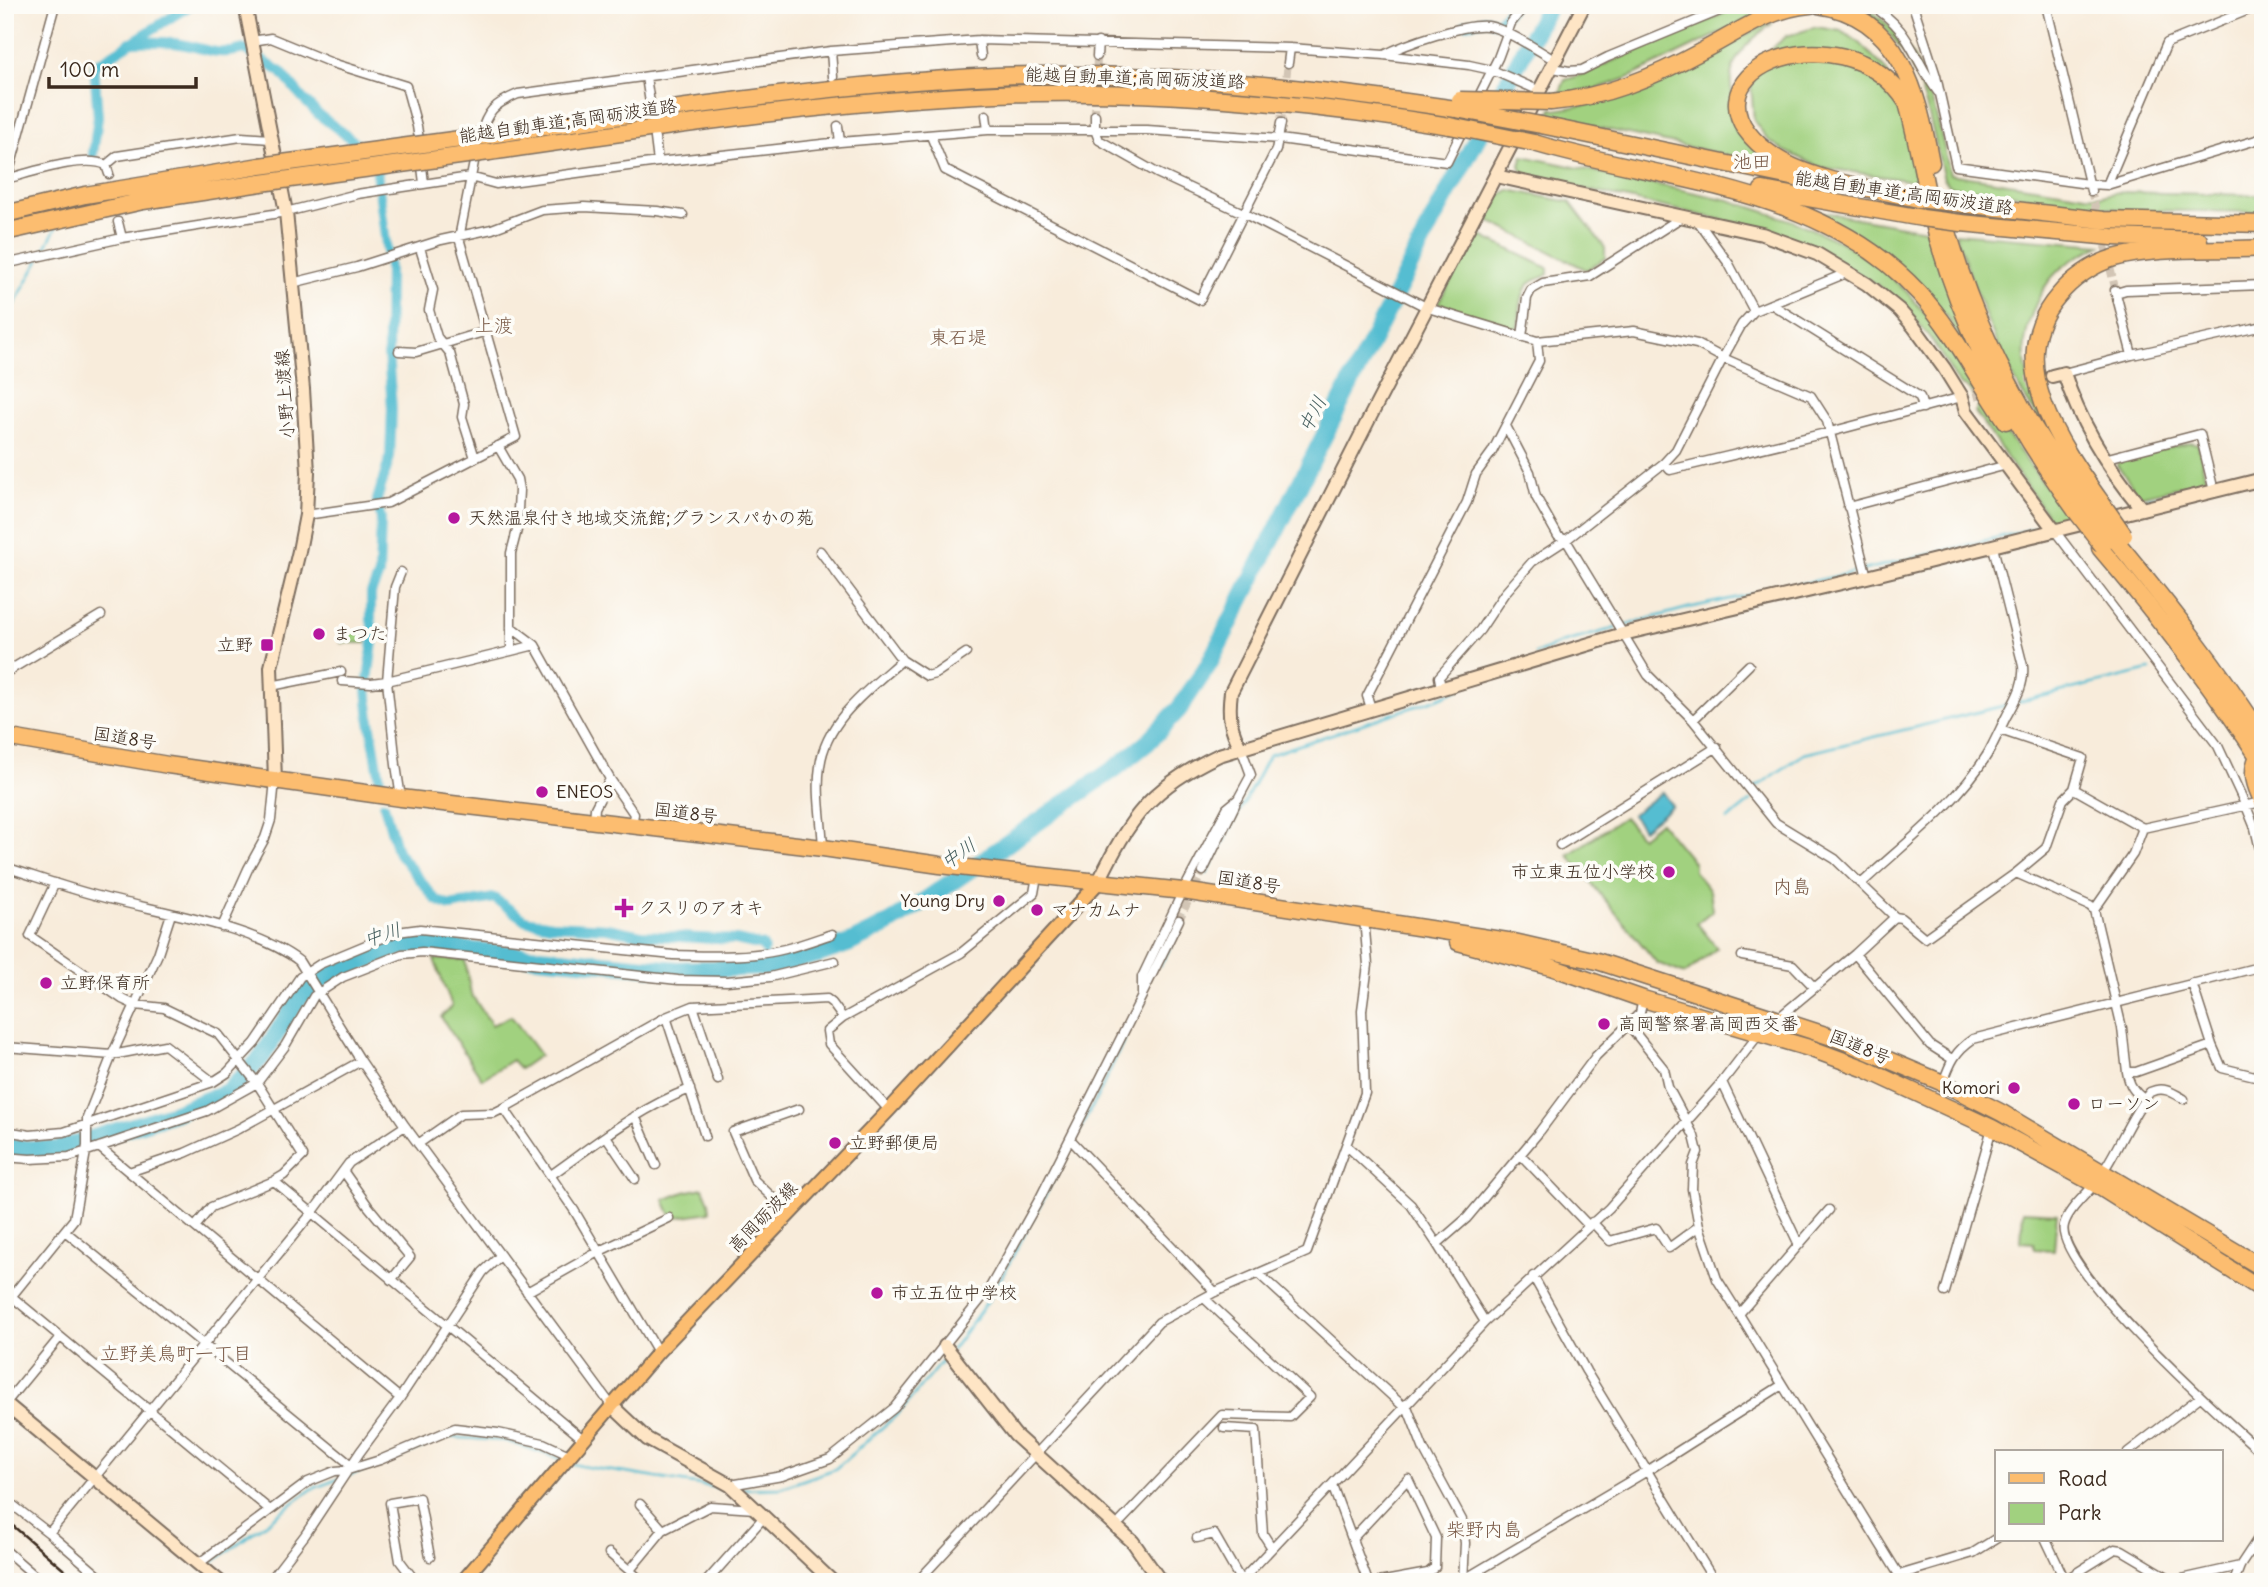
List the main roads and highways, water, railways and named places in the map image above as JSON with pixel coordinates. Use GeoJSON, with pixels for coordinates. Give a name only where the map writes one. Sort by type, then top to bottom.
{"type":"FeatureCollection","features":[{"type":"Feature","properties":{"kind":"highway"},"geometry":{"type":"LineString","coordinates":[[1458,104],[1546,97],[1586,98],[1631,85],[1678,65],[1764,17],[1810,5]]}},
{"type":"Feature","properties":{"kind":"highway"},"geometry":{"type":"LineString","coordinates":[[1818,5],[1844,11],[1870,26],[1891,47],[1908,74],[1922,114],[1951,244],[1988,340],[2030,422],[2085,508],[2111,542],[2169,606],[2260,733]]}},
{"type":"Feature","properties":{"kind":"highway"},"geometry":{"type":"LineString","coordinates":[[1768,33],[1793,20],[1807,18],[1835,21],[1860,34],[1872,44],[1892,70],[1907,103],[1940,243],[1964,313],[2007,404],[2041,460],[2085,508],[2111,542],[2130,583],[2197,668],[2260,760],[2254,764],[2253,782],[2260,802]]}},
{"type":"Feature","properties":{"kind":"highway"},"geometry":{"type":"LineString","coordinates":[[1746,59],[1739,80],[1738,97],[1747,126],[1765,149],[1777,159],[1814,174],[1918,199]]}},
{"type":"Feature","properties":{"kind":"highway","name":"能越自動車道;高岡砺波道路"},"geometry":{"type":"LineString","coordinates":[[5,232],[261,174],[490,135],[759,97],[919,80],[1083,75],[1339,87],[1458,104],[1541,125],[1779,175],[1918,199],[2259,237]]}},
{"type":"Feature","properties":{"kind":"highway","name":"能越自動車道;高岡砺波道路"},"geometry":{"type":"LineString","coordinates":[[5,214],[85,195],[261,174],[489,152],[831,106],[1000,94],[1082,93],[1236,99],[1313,106],[1450,126],[1777,194],[1961,223],[2112,237],[2178,240],[2259,237]]}},
{"type":"Feature","properties":{"kind":"highway"},"geometry":{"type":"LineString","coordinates":[[1534,143],[1769,201],[1830,227],[1868,250],[1898,272],[1935,311],[2018,439],[2085,508]]}},
{"type":"Feature","properties":{"kind":"highway"},"geometry":{"type":"LineString","coordinates":[[2085,508],[2065,448],[2037,384],[2034,349],[2037,332],[2053,301],[2078,277],[2111,259],[2259,237]]}},
{"type":"Feature","properties":{"kind":"highway","name":"国道8号"},"geometry":{"type":"LineString","coordinates":[[5,737],[168,765],[401,798],[824,848],[940,865],[1183,891],[1514,942],[1597,961],[1841,1040],[1943,1083],[2003,1113],[2263,1290]]}},
{"type":"Feature","properties":{"kind":"highway","name":"国道8号"},"geometry":{"type":"LineString","coordinates":[[1364,918],[1551,967],[1643,999],[1809,1048],[1863,1068],[2098,1178],[2263,1268]]}},
{"type":"Feature","properties":{"kind":"main road","name":"高岡砺波線"},"geometry":{"type":"LineString","coordinates":[[465,1581],[611,1405],[658,1353],[889,1110],[1098,883]]}},
{"type":"Feature","properties":{"kind":"water"},"geometry":{"type":"Polygon","coordinates":[[[1662,792],[1672,806],[1643,829],[1632,815],[1662,792]]]}},
{"type":"Feature","properties":{"kind":"waterway"},"geometry":{"type":"LineString","coordinates":[[93,154],[98,117],[94,66],[191,5]]}},
{"type":"Feature","properties":{"kind":"waterway"},"geometry":{"type":"LineString","coordinates":[[1466,24],[1487,19],[1497,23],[1514,5]]}},
{"type":"Feature","properties":{"kind":"waterway","name":"中川"},"geometry":{"type":"LineString","coordinates":[[5,1145],[13,1148],[56,1150],[174,1113],[229,1091],[261,1058],[299,998],[325,977],[401,947],[430,944],[464,950],[677,970],[767,967],[819,954],[850,943],[888,924],[1117,767],[1147,743],[1179,709],[1209,664],[1434,218],[1549,5]]}},
{"type":"Feature","properties":{"kind":"waterway"},"geometry":{"type":"LineString","coordinates":[[130,42],[168,42],[216,52],[244,49],[281,72],[319,115],[375,157],[389,268],[388,353],[392,409],[390,457],[377,500],[381,519],[379,575],[371,593],[374,634],[367,688],[381,785]]}},
{"type":"Feature","properties":{"kind":"waterway"},"geometry":{"type":"LineString","coordinates":[[42,254],[57,226]]}},
{"type":"Feature","properties":{"kind":"waterway"},"geometry":{"type":"LineString","coordinates":[[5,321],[39,260]]}},
{"type":"Feature","properties":{"kind":"waterway"},"geometry":{"type":"LineString","coordinates":[[2139,501],[2263,470]]}},
{"type":"Feature","properties":{"kind":"waterway"},"geometry":{"type":"LineString","coordinates":[[2112,508],[2133,503]]}},
{"type":"Feature","properties":{"kind":"waterway"},"geometry":{"type":"LineString","coordinates":[[2055,524],[2075,519]]}},
{"type":"Feature","properties":{"kind":"waterway"},"geometry":{"type":"LineString","coordinates":[[1622,626],[1688,608],[1856,572],[2045,526]]}},
{"type":"Feature","properties":{"kind":"waterway"},"geometry":{"type":"LineString","coordinates":[[1536,654],[1561,643],[1616,628]]}},
{"type":"Feature","properties":{"kind":"waterway"},"geometry":{"type":"LineString","coordinates":[[2018,702],[2150,670]]}},
{"type":"Feature","properties":{"kind":"waterway"},"geometry":{"type":"LineString","coordinates":[[1207,874],[1269,755],[1460,689]]}},
{"type":"Feature","properties":{"kind":"waterway"},"geometry":{"type":"LineString","coordinates":[[1755,788],[1804,754],[2011,704]]}},
{"type":"Feature","properties":{"kind":"waterway"},"geometry":{"type":"LineString","coordinates":[[1727,820],[1751,801]]}},
{"type":"Feature","properties":{"kind":"waterway"},"geometry":{"type":"LineString","coordinates":[[384,805],[397,851],[436,900],[450,906],[494,898],[525,920],[551,925],[607,928],[641,935],[736,940],[763,946],[764,949]]}},
{"type":"Feature","properties":{"kind":"waterway"},"geometry":{"type":"LineString","coordinates":[[1160,966],[1186,918]]}},
{"type":"Feature","properties":{"kind":"waterway"},"geometry":{"type":"LineString","coordinates":[[765,959],[767,967]]}},
{"type":"Feature","properties":{"kind":"waterway"},"geometry":{"type":"LineString","coordinates":[[952,1350],[992,1295],[1097,1098],[1125,1038]]}},
{"type":"Feature","properties":{"kind":"waterway"},"geometry":{"type":"LineString","coordinates":[[739,1489],[780,1488],[835,1469],[900,1412],[947,1355]]}},
{"type":"Feature","properties":{"kind":"waterway"},"geometry":{"type":"LineString","coordinates":[[347,1476],[446,1437],[506,1441],[561,1459]]}},
{"type":"Feature","properties":{"kind":"waterway"},"geometry":{"type":"LineString","coordinates":[[570,1463],[726,1489]]}},
{"type":"Feature","properties":{"kind":"waterway"},"geometry":{"type":"LineString","coordinates":[[213,1562],[312,1489],[341,1478]]}},
{"type":"Feature","properties":{"kind":"tunnel"},"geometry":{"type":"LineString","coordinates":[[1095,115],[1097,56]]}},
{"type":"Feature","properties":{"kind":"tunnel"},"geometry":{"type":"LineString","coordinates":[[1285,88],[1288,63]]}},
{"type":"Feature","properties":{"kind":"tunnel"},"geometry":{"type":"LineString","coordinates":[[1281,123],[1283,101]]}},
{"type":"Feature","properties":{"kind":"tunnel"},"geometry":{"type":"LineString","coordinates":[[2091,191],[2099,222]]}},
{"type":"Feature","properties":{"kind":"tunnel"},"geometry":{"type":"LineString","coordinates":[[2102,234],[2115,288]]}},
{"type":"Feature","properties":{"kind":"tunnel"},"geometry":{"type":"LineString","coordinates":[[1974,394],[2052,376]]}},
{"type":"Feature","properties":{"kind":"tunnel"},"geometry":{"type":"LineString","coordinates":[[1179,920],[1203,871]]}},
{"type":"Feature","properties":{"kind":"railway"},"geometry":{"type":"LineString","coordinates":[[5,1519],[78,1582]]}},
{"type":"Feature","properties":{"kind":"place","name":"天然温泉付き地域交流館;グランスパかの苑"},"geometry":{"type":"Point","coordinates":[454,518]}},
{"type":"Feature","properties":{"kind":"place","name":"まつた"},"geometry":{"type":"Point","coordinates":[319,634]}},
{"type":"Feature","properties":{"kind":"place","name":"立野"},"geometry":{"type":"Point","coordinates":[267,645]}},
{"type":"Feature","properties":{"kind":"place","name":"ENEOS"},"geometry":{"type":"Point","coordinates":[542,792]}},
{"type":"Feature","properties":{"kind":"place","name":"市立東五位小学校"},"geometry":{"type":"Point","coordinates":[1669,872]}},
{"type":"Feature","properties":{"kind":"place","name":"Young Dry"},"geometry":{"type":"Point","coordinates":[999,901]}},
{"type":"Feature","properties":{"kind":"place","name":"クスリのアオキ"},"geometry":{"type":"Point","coordinates":[624,908]}},
{"type":"Feature","properties":{"kind":"place","name":"マナカムナ"},"geometry":{"type":"Point","coordinates":[1037,910]}},
{"type":"Feature","properties":{"kind":"place","name":"立野保育所"},"geometry":{"type":"Point","coordinates":[46,983]}},
{"type":"Feature","properties":{"kind":"place","name":"高岡警察署高岡西交番"},"geometry":{"type":"Point","coordinates":[1604,1024]}},
{"type":"Feature","properties":{"kind":"place","name":"Komori"},"geometry":{"type":"Point","coordinates":[2014,1088]}},
{"type":"Feature","properties":{"kind":"place","name":"ローソン"},"geometry":{"type":"Point","coordinates":[2074,1104]}},
{"type":"Feature","properties":{"kind":"place","name":"立野郵便局"},"geometry":{"type":"Point","coordinates":[835,1143]}},
{"type":"Feature","properties":{"kind":"place","name":"市立五位中学校"},"geometry":{"type":"Point","coordinates":[877,1293]}},
{"type":"Feature","properties":{"kind":"district","name":"池田"},"geometry":{"type":"Point","coordinates":[1752,161]}},
{"type":"Feature","properties":{"kind":"district","name":"上渡"},"geometry":{"type":"Point","coordinates":[494,325]}},
{"type":"Feature","properties":{"kind":"district","name":"東石堤"},"geometry":{"type":"Point","coordinates":[958,337]}},
{"type":"Feature","properties":{"kind":"district","name":"内島"},"geometry":{"type":"Point","coordinates":[1792,886]}},
{"type":"Feature","properties":{"kind":"district","name":"立野美鳥町一丁目"},"geometry":{"type":"Point","coordinates":[176,1353]}},
{"type":"Feature","properties":{"kind":"district","name":"柴野内島"},"geometry":{"type":"Point","coordinates":[1484,1529]}}]}
